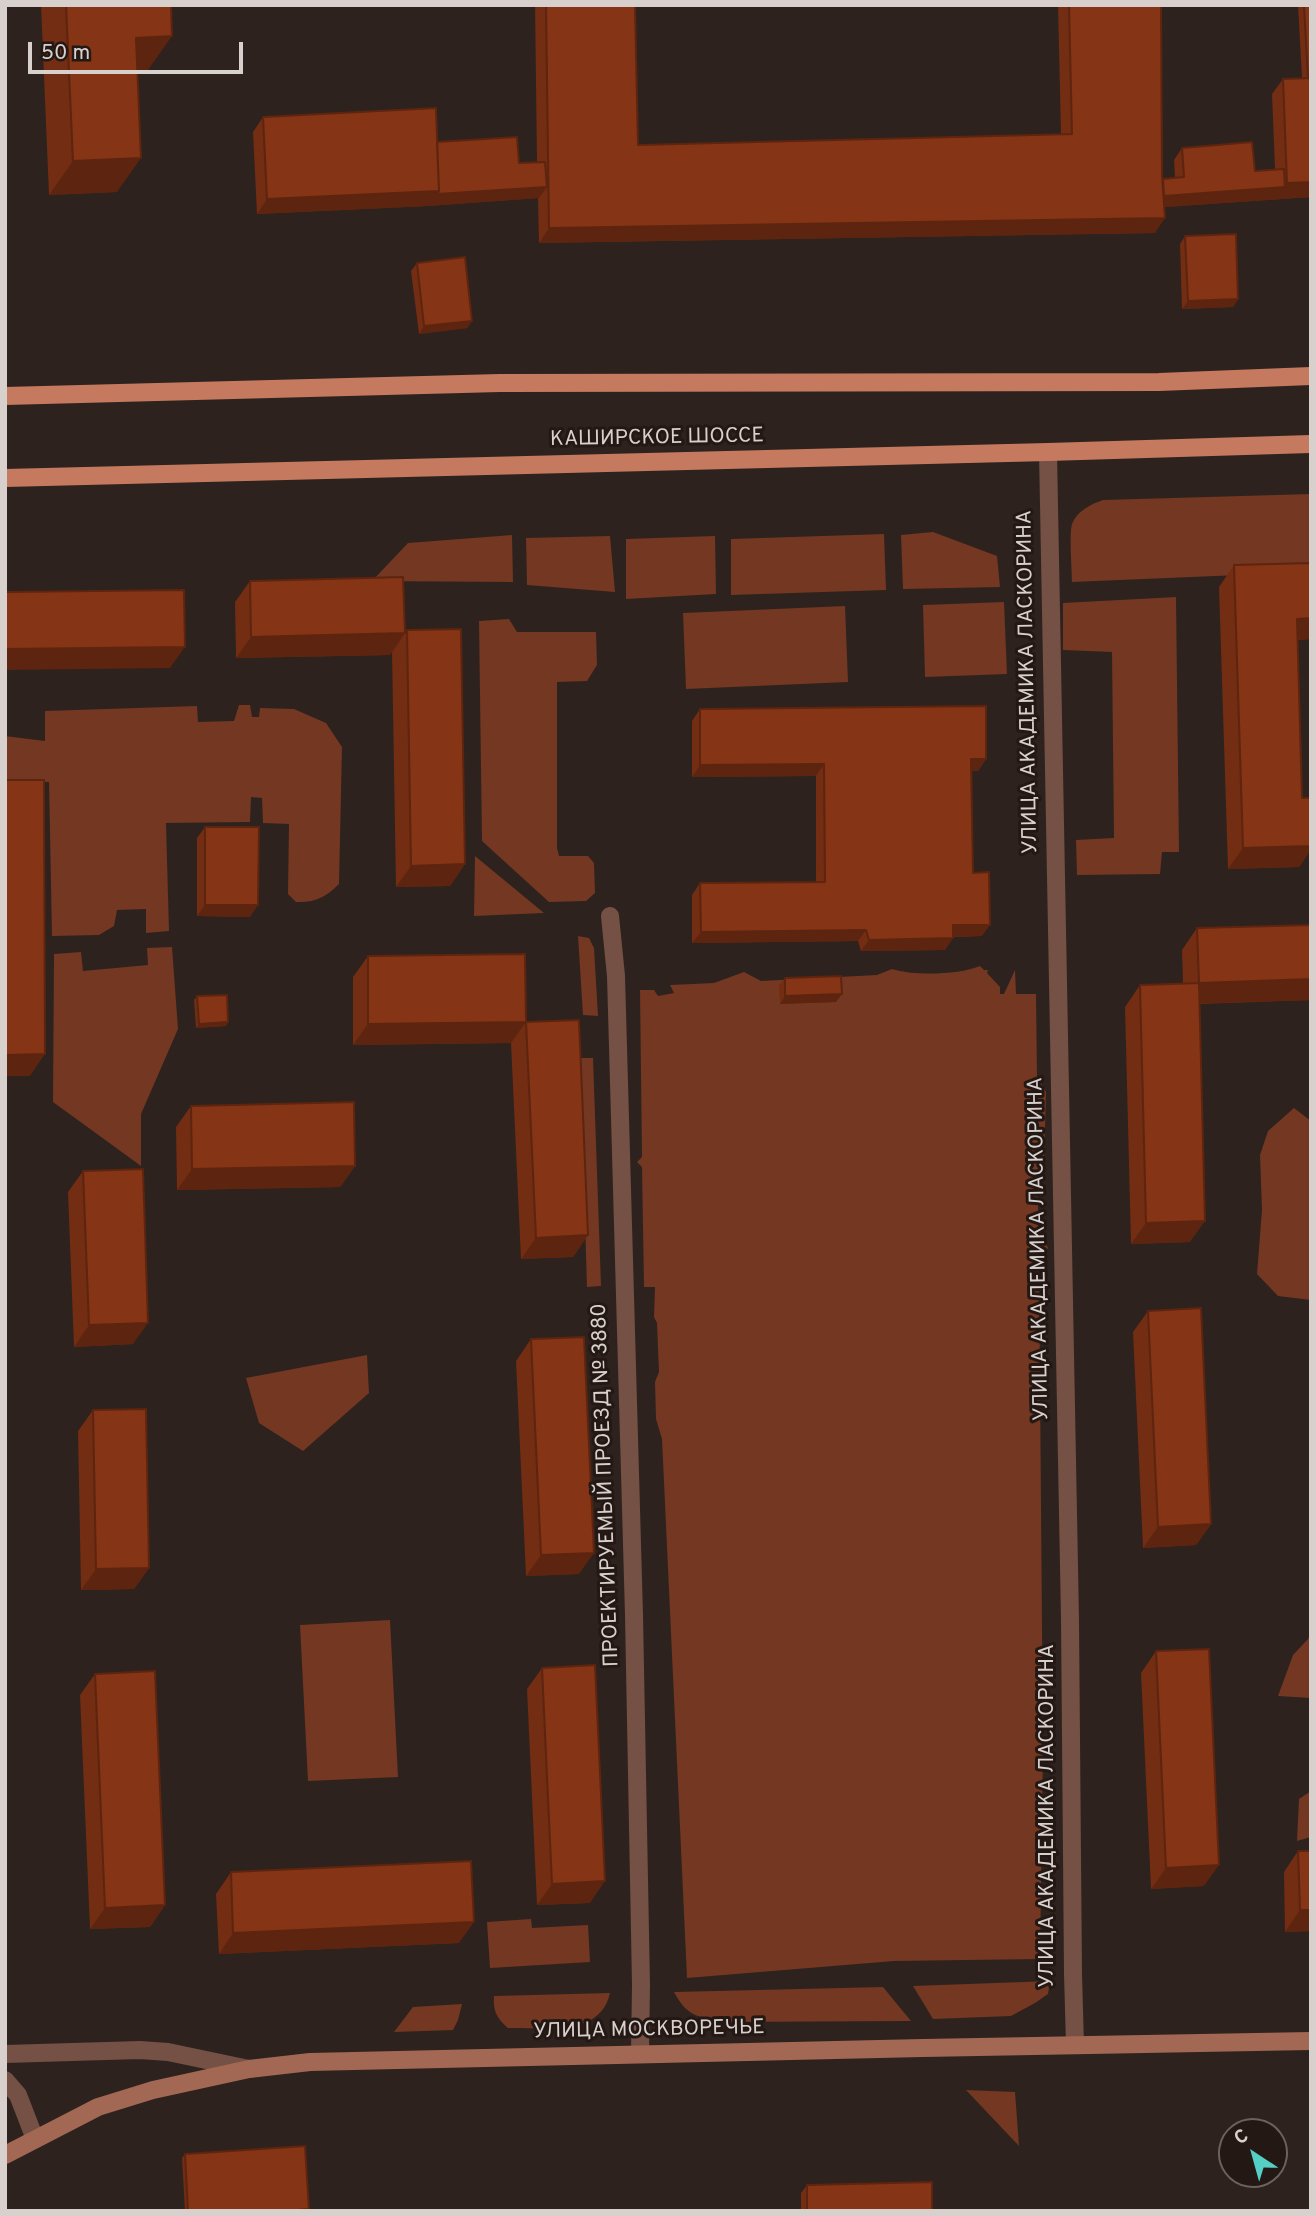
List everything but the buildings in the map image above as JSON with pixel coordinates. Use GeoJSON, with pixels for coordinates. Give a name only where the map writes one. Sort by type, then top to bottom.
{"type":"FeatureCollection","features":[{"type":"Feature","properties":{"kind":"main road"},"geometry":{"type":"LineString","coordinates":[[5,396],[500,383],[1159,382],[1311,376]]}},
{"type":"Feature","properties":{"kind":"main road","name":"КАШИРСКОЕ ШОССЕ"},"geometry":{"type":"LineString","coordinates":[[5,478],[1311,444]]}},
{"type":"Feature","properties":{"kind":"main road","name":"УЛИЦА МОСКВОРЕЧЬЕ"},"geometry":{"type":"LineString","coordinates":[[7,2149],[35,2139],[98,2107],[153,2090],[249,2069],[310,2062],[1311,2041]]}},
{"type":"Feature","properties":{"kind":"street","name":"УЛИЦА АКАДЕМИКА ЛАСКОРИНА"},"geometry":{"type":"LineString","coordinates":[[1048,452],[1070,1606],[1075,2045]]}},
{"type":"Feature","properties":{"kind":"street","name":"ПРОЕКТИРУЕМЫЙ ПРОЕЗД № 3880"},"geometry":{"type":"LineString","coordinates":[[610,916],[616,976],[633,1588],[640,2053]]}},
{"type":"Feature","properties":{"kind":"street"},"geometry":{"type":"LineString","coordinates":[[5,2054],[140,2050],[168,2052],[249,2069]]}},
{"type":"Feature","properties":{"kind":"street"},"geometry":{"type":"LineString","coordinates":[[5,2080],[18,2095],[35,2139]]}},
{"type":"Feature","properties":{"kind":"shaded area"},"geometry":{"type":"Polygon","coordinates":[[[1311,494],[1311,572],[1072,582],[1072,524],[1081,512],[1103,500],[1311,494]]]}},
{"type":"Feature","properties":{"kind":"shaded area"},"geometry":{"type":"Polygon","coordinates":[[[933,532],[997,556],[1000,587],[903,589],[901,535],[933,532]]]}},
{"type":"Feature","properties":{"kind":"shaded area"},"geometry":{"type":"Polygon","coordinates":[[[884,534],[886,590],[731,595],[731,539],[884,534]]]}},
{"type":"Feature","properties":{"kind":"shaded area"},"geometry":{"type":"Polygon","coordinates":[[[512,535],[513,582],[372,581],[408,543],[512,535]]]}},
{"type":"Feature","properties":{"kind":"shaded area"},"geometry":{"type":"Polygon","coordinates":[[[610,536],[615,592],[527,585],[526,538],[610,536]]]}},
{"type":"Feature","properties":{"kind":"shaded area"},"geometry":{"type":"Polygon","coordinates":[[[715,536],[716,594],[626,599],[626,539],[715,536]]]}},
{"type":"Feature","properties":{"kind":"shaded area"},"geometry":{"type":"Polygon","coordinates":[[[1176,597],[1179,852],[1162,852],[1160,874],[1077,875],[1076,840],[1114,838],[1112,652],[1063,650],[1063,603],[1176,597]]]}},
{"type":"Feature","properties":{"kind":"shaded area"},"geometry":{"type":"Polygon","coordinates":[[[1004,602],[1007,674],[925,677],[923,605],[1004,602]]]}},
{"type":"Feature","properties":{"kind":"shaded area"},"geometry":{"type":"Polygon","coordinates":[[[845,606],[848,682],[686,689],[683,613],[845,606]]]}},
{"type":"Feature","properties":{"kind":"shaded area"},"geometry":{"type":"Polygon","coordinates":[[[509,619],[517,632],[596,632],[597,665],[587,681],[557,682],[557,848],[559,856],[588,856],[594,863],[595,893],[586,901],[549,902],[482,841],[479,621],[509,619]]]}},
{"type":"Feature","properties":{"kind":"shaded area"},"geometry":{"type":"Polygon","coordinates":[[[239,705],[250,705],[252,717],[259,717],[260,708],[294,709],[326,723],[342,747],[339,884],[320,898],[296,902],[288,894],[289,824],[263,823],[262,798],[251,797],[250,822],[166,823],[169,931],[146,933],[146,909],[117,910],[114,926],[99,935],[52,936],[49,782],[5,780],[5,736],[45,741],[45,711],[197,706],[198,722],[234,721],[239,705]]]}},
{"type":"Feature","properties":{"kind":"shaded area"},"geometry":{"type":"Polygon","coordinates":[[[475,856],[544,913],[474,916],[475,856]]]}},
{"type":"Feature","properties":{"kind":"shaded area"},"geometry":{"type":"Polygon","coordinates":[[[578,936],[589,938],[594,948],[598,1016],[583,1015],[578,936]]]}},
{"type":"Feature","properties":{"kind":"shaded area"},"geometry":{"type":"Polygon","coordinates":[[[172,947],[178,1029],[141,1114],[141,1166],[53,1102],[54,954],[81,952],[83,971],[148,965],[147,948],[172,947]]]}},
{"type":"Feature","properties":{"kind":"shaded area"},"geometry":{"type":"Polygon","coordinates":[[[980,966],[988,970],[987,973],[1000,987],[1000,994],[1004,994],[1015,970],[1016,994],[1036,994],[1037,1076],[1046,1092],[1044,1165],[1038,1175],[1038,1228],[1048,1248],[1039,1262],[1043,1746],[1040,1959],[894,1961],[687,1978],[662,1439],[656,1419],[655,1382],[659,1372],[657,1323],[654,1317],[655,1287],[644,1287],[642,1167],[637,1162],[642,1157],[640,990],[654,990],[658,996],[674,993],[670,985],[714,983],[744,972],[761,981],[877,975],[892,969],[912,973],[948,973],[980,966]]]}},
{"type":"Feature","properties":{"kind":"shaded area"},"geometry":{"type":"Polygon","coordinates":[[[580,1058],[593,1058],[601,1286],[587,1287],[580,1058]]]}},
{"type":"Feature","properties":{"kind":"shaded area"},"geometry":{"type":"Polygon","coordinates":[[[1294,1108],[1311,1121],[1311,1300],[1278,1296],[1257,1274],[1262,1210],[1260,1155],[1268,1131],[1294,1108]]]}},
{"type":"Feature","properties":{"kind":"shaded area"},"geometry":{"type":"Polygon","coordinates":[[[367,1355],[369,1393],[303,1451],[259,1423],[246,1378],[367,1355]]]}},
{"type":"Feature","properties":{"kind":"shaded area"},"geometry":{"type":"Polygon","coordinates":[[[390,1620],[398,1777],[308,1781],[300,1625],[390,1620]]]}},
{"type":"Feature","properties":{"kind":"shaded area"},"geometry":{"type":"Polygon","coordinates":[[[1311,1633],[1311,1698],[1278,1696],[1293,1655],[1311,1633]]]}},
{"type":"Feature","properties":{"kind":"shaded area"},"geometry":{"type":"Polygon","coordinates":[[[1311,1791],[1311,1837],[1297,1841],[1299,1799],[1311,1791]]]}},
{"type":"Feature","properties":{"kind":"shaded area"},"geometry":{"type":"Polygon","coordinates":[[[531,1919],[532,1928],[588,1925],[590,1962],[490,1968],[487,1922],[531,1919]]]}},
{"type":"Feature","properties":{"kind":"shaded area"},"geometry":{"type":"Polygon","coordinates":[[[1050,1981],[1048,1994],[1011,2016],[933,2019],[913,1986],[1050,1981]]]}},
{"type":"Feature","properties":{"kind":"shaded area"},"geometry":{"type":"Polygon","coordinates":[[[883,1987],[911,2021],[717,2022],[691,2013],[674,1992],[883,1987]]]}},
{"type":"Feature","properties":{"kind":"shaded area"},"geometry":{"type":"Polygon","coordinates":[[[610,1993],[604,2007],[595,2017],[583,2024],[569,2027],[508,2028],[498,2018],[494,2006],[494,1996],[610,1993]]]}},
{"type":"Feature","properties":{"kind":"shaded area"},"geometry":{"type":"Polygon","coordinates":[[[462,2004],[453,2030],[394,2032],[413,2007],[462,2004]]]}},
{"type":"Feature","properties":{"kind":"shaded area"},"geometry":{"type":"Polygon","coordinates":[[[966,2090],[1015,2092],[1019,2146],[966,2090]]]}}]}
